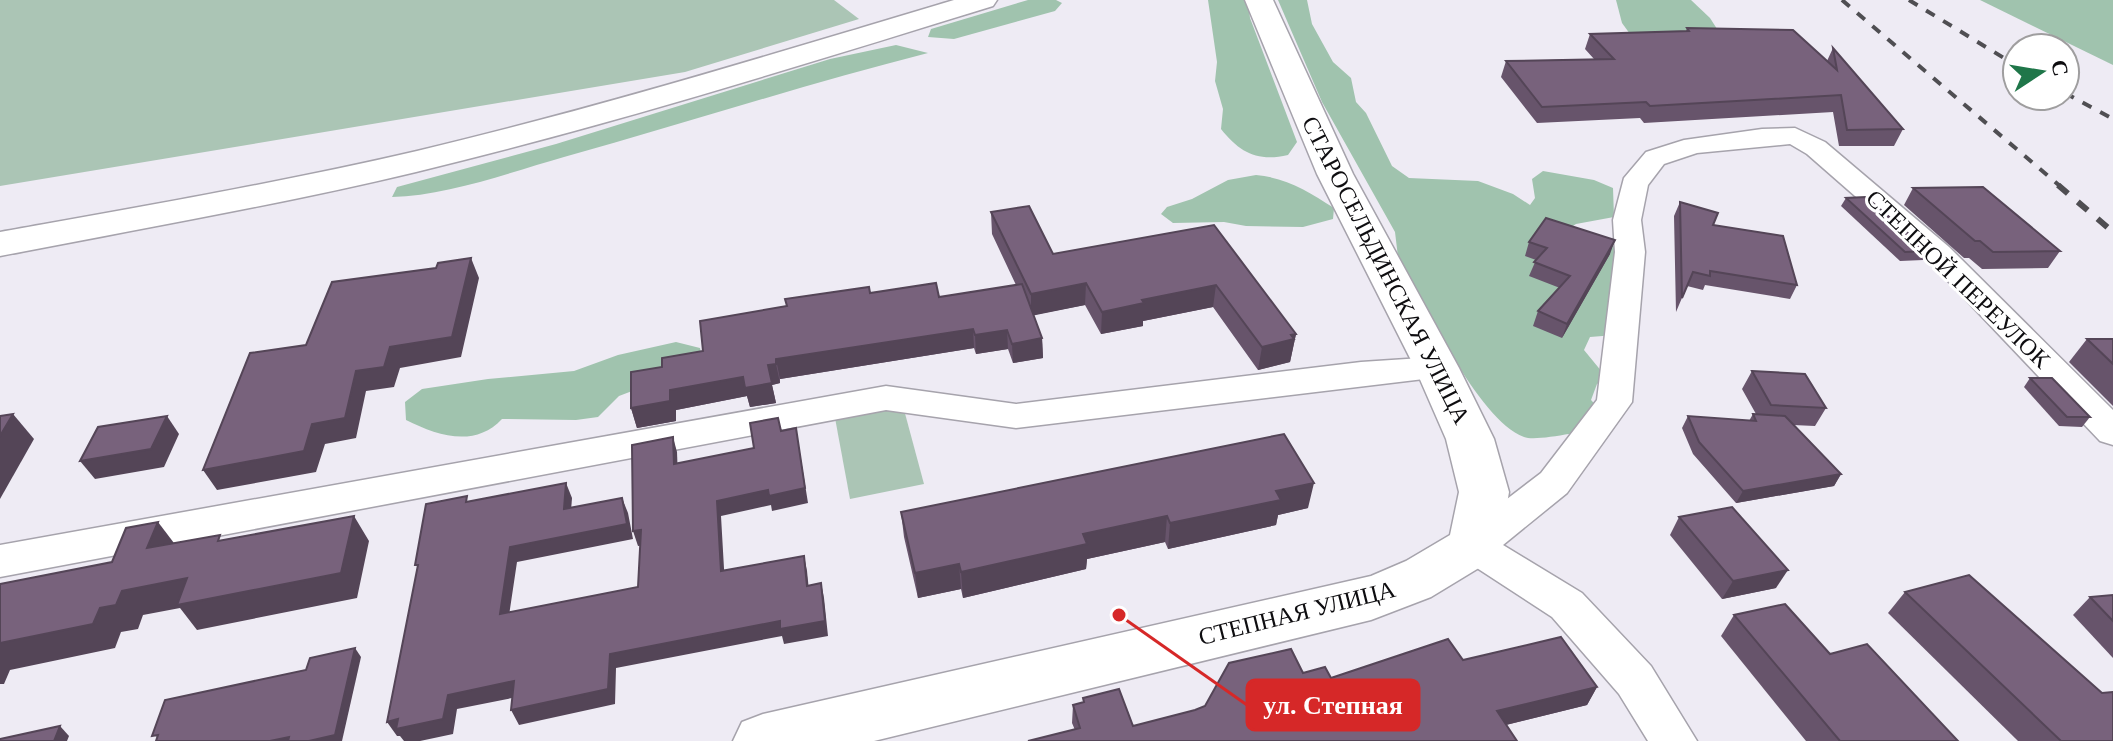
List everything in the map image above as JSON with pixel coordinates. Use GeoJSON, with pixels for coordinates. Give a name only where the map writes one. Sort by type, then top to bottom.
{"type":"FeatureCollection","features":[{"type":"Feature","properties":{"kind":"street"},"geometry":{"type":"LineString","coordinates":[[0,244],[196,208],[416,161],[666,94],[983,0]]}},
{"type":"Feature","properties":{"kind":"street","name":"СТАРОСЕЛЬДИНСКАЯ УЛИЦА"},"geometry":{"type":"LineString","coordinates":[[1259,0],[1335,174],[1437,368],[1470,439],[1484,492],[1474,546]]}},
{"type":"Feature","properties":{"kind":"street","name":"СТЕПНОЙ ПЕРЕУЛОК"},"geometry":{"type":"LineString","coordinates":[[1795,136],[1816,148],[1938,253],[2113,432]]}},
{"type":"Feature","properties":{"kind":"street","name":"СТЕПНАЯ УЛИЦА"},"geometry":{"type":"LineString","coordinates":[[763,741],[1371,598],[1403,588],[1442,569],[1554,483],[1614,402],[1630,252],[1627,220],[1634,184],[1655,158],[1693,146],[1795,136]]}},
{"type":"Feature","properties":{"kind":"street"},"geometry":{"type":"LineString","coordinates":[[0,561],[886,398],[1016,416],[1361,373],[1437,368]]}},
{"type":"Feature","properties":{"kind":"street"},"geometry":{"type":"LineString","coordinates":[[1474,546],[1567,605],[1635,680],[1674,741]]}},
{"type":"Feature","properties":{"kind":"green space"},"geometry":{"type":"Polygon","coordinates":[[[0,0],[834,0],[859,19],[685,72],[0,186],[0,0]]]}},
{"type":"Feature","properties":{"kind":"green space"},"geometry":{"type":"Polygon","coordinates":[[[1028,0],[1056,0],[1062,3],[1055,11],[954,39],[928,37],[931,29],[1028,0]]]}},
{"type":"Feature","properties":{"kind":"green space"},"geometry":{"type":"Polygon","coordinates":[[[1208,0],[1248,0],[1250,18],[1297,142],[1288,155],[1268,157],[1250,154],[1221,129],[1223,109],[1215,81],[1217,62],[1208,0]]]}},
{"type":"Feature","properties":{"kind":"green space"},"geometry":{"type":"Polygon","coordinates":[[[1278,0],[1307,0],[1312,24],[1333,62],[1351,78],[1356,102],[1366,113],[1392,166],[1409,178],[1478,181],[1513,194],[1530,205],[1535,198],[1532,179],[1543,171],[1594,180],[1613,188],[1614,217],[1576,224],[1554,238],[1594,241],[1618,237],[1615,335],[1590,337],[1584,350],[1607,378],[1597,384],[1591,400],[1610,420],[1603,428],[1550,437],[1524,437],[1506,426],[1488,408],[1453,357],[1398,257],[1395,232],[1322,102],[1278,0]]]}},
{"type":"Feature","properties":{"kind":"green space"},"geometry":{"type":"Polygon","coordinates":[[[1616,0],[1691,0],[1710,18],[1719,32],[1630,34],[1622,23],[1616,0]]]}},
{"type":"Feature","properties":{"kind":"green space"},"geometry":{"type":"Polygon","coordinates":[[[1980,0],[2113,0],[2113,65],[2081,49],[2081,32],[2045,32],[1980,0]]]}},
{"type":"Feature","properties":{"kind":"green space"},"geometry":{"type":"Polygon","coordinates":[[[896,45],[928,53],[478,182],[413,196],[392,197],[397,187],[556,144],[830,59],[896,45]]]}},
{"type":"Feature","properties":{"kind":"green space"},"geometry":{"type":"Polygon","coordinates":[[[1256,175],[1287,182],[1315,196],[1334,208],[1333,219],[1303,227],[1246,226],[1224,222],[1173,223],[1161,214],[1167,207],[1192,199],[1228,180],[1256,175]]]}},
{"type":"Feature","properties":{"kind":"green space"},"geometry":{"type":"Polygon","coordinates":[[[676,342],[700,348],[703,364],[619,396],[598,417],[576,420],[502,419],[480,434],[468,436],[431,431],[406,420],[405,402],[422,389],[574,371],[618,355],[676,342]]]}},
{"type":"Feature","properties":{"kind":"green space"},"geometry":{"type":"Polygon","coordinates":[[[903,406],[924,484],[850,499],[835,418],[903,406]]]}},
{"type":"Feature","properties":{"kind":"building"},"geometry":{"type":"Polygon","coordinates":[[[1687,28],[1793,30],[1837,70],[1833,48],[1903,129],[1847,130],[1841,95],[1650,106],[1646,102],[1542,107],[1506,61],[1614,59],[1590,34],[1689,31],[1687,28]]]}},
{"type":"Feature","properties":{"kind":"building"},"geometry":{"type":"Polygon","coordinates":[[[1983,187],[2060,251],[1993,252],[1980,241],[1975,241],[1913,188],[1983,187]]]}},
{"type":"Feature","properties":{"kind":"building"},"geometry":{"type":"Polygon","coordinates":[[[1866,197],[1929,251],[1905,252],[1846,198],[1866,197]]]}},
{"type":"Feature","properties":{"kind":"building"},"geometry":{"type":"Polygon","coordinates":[[[1680,202],[1718,213],[1713,225],[1783,236],[1797,285],[1710,271],[1710,276],[1693,272],[1682,298],[1680,202]]]}},
{"type":"Feature","properties":{"kind":"building"},"geometry":{"type":"Polygon","coordinates":[[[1029,206],[1053,254],[1214,225],[1296,334],[1291,335],[1294,339],[1262,347],[1216,285],[1142,300],[1144,303],[1102,312],[1086,283],[1031,294],[991,212],[1029,206]]]}},
{"type":"Feature","properties":{"kind":"building"},"geometry":{"type":"Polygon","coordinates":[[[1546,218],[1615,240],[1567,324],[1538,311],[1570,276],[1534,262],[1547,248],[1529,242],[1546,218]]]}},
{"type":"Feature","properties":{"kind":"building"},"geometry":{"type":"Polygon","coordinates":[[[471,258],[452,337],[390,347],[384,367],[356,371],[345,418],[312,424],[304,451],[203,470],[250,353],[306,345],[332,282],[436,268],[438,263],[471,258]]]}},
{"type":"Feature","properties":{"kind":"building"},"geometry":{"type":"Polygon","coordinates":[[[936,283],[939,297],[1022,284],[1042,338],[1012,344],[1007,330],[975,335],[973,329],[776,359],[776,364],[768,365],[772,383],[745,388],[743,377],[670,390],[670,401],[631,408],[631,372],[662,367],[662,358],[703,351],[700,321],[787,306],[785,299],[869,287],[870,293],[936,283]]]}},
{"type":"Feature","properties":{"kind":"building"},"geometry":{"type":"Polygon","coordinates":[[[2087,339],[2113,339],[2113,364],[2087,339]]]}},
{"type":"Feature","properties":{"kind":"building"},"geometry":{"type":"Polygon","coordinates":[[[1752,371],[1805,374],[1826,408],[1771,405],[1752,371]]]}},
{"type":"Feature","properties":{"kind":"building"},"geometry":{"type":"Polygon","coordinates":[[[2030,378],[2052,378],[2090,417],[2067,417],[2030,378]]]}},
{"type":"Feature","properties":{"kind":"building"},"geometry":{"type":"Polygon","coordinates":[[[13,414],[0,436],[0,416],[13,414]]]}},
{"type":"Feature","properties":{"kind":"building"},"geometry":{"type":"Polygon","coordinates":[[[1753,414],[1785,416],[1841,474],[1743,491],[1699,442],[1688,416],[1756,421],[1753,414]]]}},
{"type":"Feature","properties":{"kind":"building"},"geometry":{"type":"Polygon","coordinates":[[[167,416],[151,449],[80,461],[98,427],[167,416]]]}},
{"type":"Feature","properties":{"kind":"building"},"geometry":{"type":"Polygon","coordinates":[[[778,418],[781,431],[796,428],[805,488],[769,496],[768,490],[717,501],[721,571],[804,556],[807,586],[821,583],[825,621],[780,629],[780,621],[610,654],[608,689],[511,710],[514,681],[448,695],[443,719],[396,729],[398,719],[387,722],[418,565],[415,565],[426,504],[467,496],[466,502],[566,483],[564,509],[622,498],[627,524],[510,547],[500,614],[638,587],[641,530],[633,531],[632,445],[673,437],[674,464],[754,448],[750,423],[778,418]]]}},
{"type":"Feature","properties":{"kind":"building"},"geometry":{"type":"Polygon","coordinates":[[[1284,434],[1314,483],[1276,491],[1281,500],[1170,523],[1167,516],[1083,534],[1087,544],[961,572],[959,564],[915,573],[901,512],[1284,434]]]}},
{"type":"Feature","properties":{"kind":"building"},"geometry":{"type":"Polygon","coordinates":[[[1732,507],[1788,570],[1733,581],[1679,517],[1732,507]]]}},
{"type":"Feature","properties":{"kind":"building"},"geometry":{"type":"Polygon","coordinates":[[[354,516],[341,573],[177,605],[187,578],[122,591],[116,605],[100,608],[93,624],[0,643],[0,584],[112,562],[126,528],[158,522],[147,548],[220,535],[218,541],[354,516]]]}},
{"type":"Feature","properties":{"kind":"building"},"geometry":{"type":"Polygon","coordinates":[[[1969,575],[2102,693],[2113,692],[2113,741],[2061,741],[1905,592],[1969,575]]]}},
{"type":"Feature","properties":{"kind":"building"},"geometry":{"type":"Polygon","coordinates":[[[2113,595],[2113,621],[2090,597],[2113,595]]]}},
{"type":"Feature","properties":{"kind":"building"},"geometry":{"type":"Polygon","coordinates":[[[1785,604],[1830,654],[1867,644],[1958,741],[1840,741],[1734,615],[1785,604]]]}},
{"type":"Feature","properties":{"kind":"building"},"geometry":{"type":"Polygon","coordinates":[[[1561,637],[1597,687],[1497,711],[1517,741],[1028,741],[1080,728],[1073,705],[1084,702],[1083,698],[1119,689],[1133,726],[1195,710],[1205,706],[1229,663],[1291,649],[1303,673],[1325,667],[1331,678],[1448,639],[1463,660],[1561,637]]]}},
{"type":"Feature","properties":{"kind":"building"},"geometry":{"type":"Polygon","coordinates":[[[355,648],[335,735],[309,741],[288,741],[289,737],[270,741],[156,741],[158,735],[152,736],[165,700],[306,670],[310,658],[355,648]]]}},
{"type":"Feature","properties":{"kind":"building"},"geometry":{"type":"Polygon","coordinates":[[[60,726],[54,741],[0,741],[0,739],[60,726]]]}},
{"type":"Feature","properties":{"kind":"railway"},"geometry":{"type":"LineString","coordinates":[[1842,0],[2061,187]]}},
{"type":"Feature","properties":{"kind":"railway"},"geometry":{"type":"LineString","coordinates":[[1909,0],[2001,56]]}},
{"type":"Feature","properties":{"kind":"railway"},"geometry":{"type":"LineString","coordinates":[[2081,102],[2113,119]]}},
{"type":"Feature","properties":{"kind":"railway"},"geometry":{"type":"LineString","coordinates":[[2058,185],[2113,232]]}},
{"type":"Feature","properties":{"kind":"place","name":"ул. Степная"},"geometry":{"type":"Point","coordinates":[1119,615]}}]}
